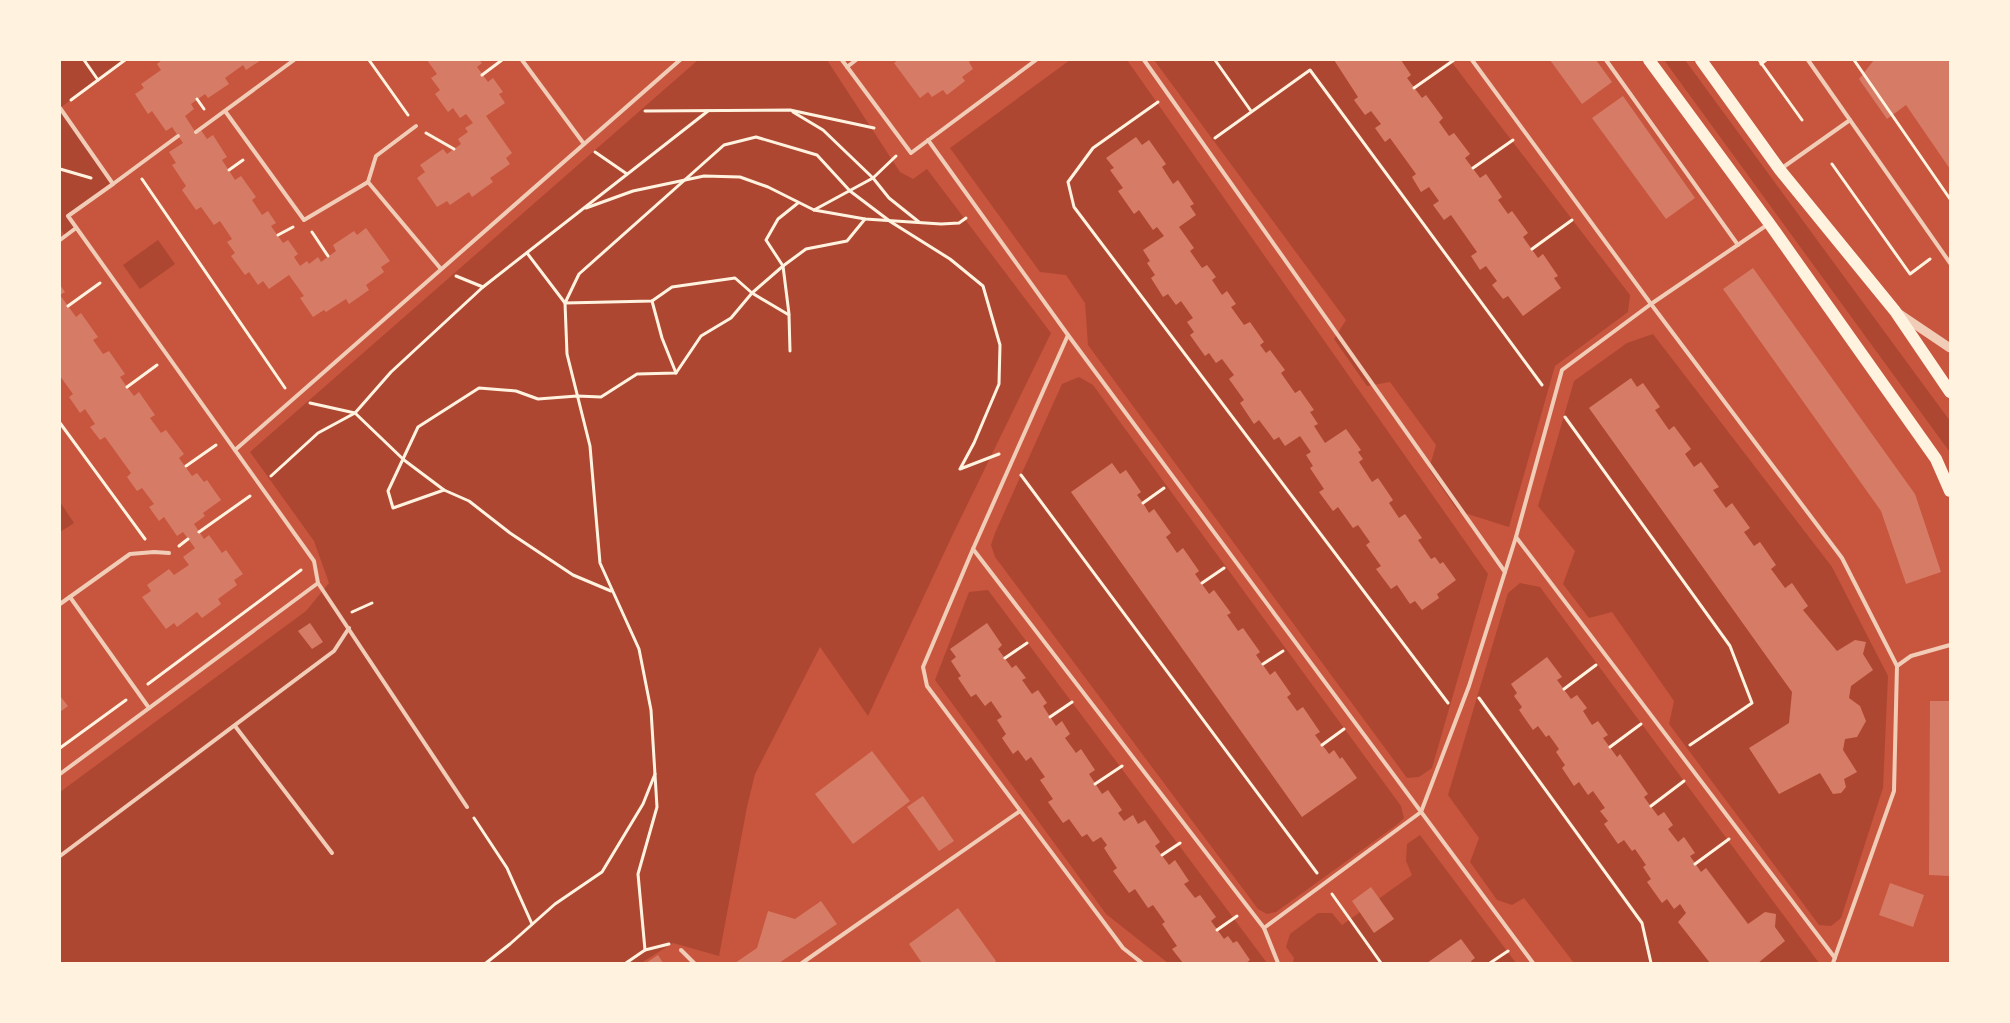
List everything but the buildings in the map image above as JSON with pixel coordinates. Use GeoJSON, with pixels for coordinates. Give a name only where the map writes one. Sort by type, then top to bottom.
{"type":"FeatureCollection","features":[{"type":"Feature","properties":{"kind":"main road"},"geometry":{"type":"LineString","coordinates":[[1649,60],[1769,223],[1936,459],[1950,491]]}},
{"type":"Feature","properties":{"kind":"main road"},"geometry":{"type":"LineString","coordinates":[[1701,60],[1780,170],[1895,311],[1950,392]]}},
{"type":"Feature","properties":{"kind":"main road"},"geometry":{"type":"LineString","coordinates":[[1936,459],[1950,468]]}},
{"type":"Feature","properties":{"kind":"street"},"geometry":{"type":"LineString","coordinates":[[1895,311],[1950,348]]}},
{"type":"Feature","properties":{"kind":"lane"},"geometry":{"type":"LineString","coordinates":[[196,132],[294,60]]}},
{"type":"Feature","properties":{"kind":"lane"},"geometry":{"type":"LineString","coordinates":[[522,60],[584,144]]}},
{"type":"Feature","properties":{"kind":"lane"},"geometry":{"type":"LineString","coordinates":[[235,450],[680,60]]}},
{"type":"Feature","properties":{"kind":"lane"},"geometry":{"type":"LineString","coordinates":[[842,60],[911,153],[1036,60]]}},
{"type":"Feature","properties":{"kind":"lane"},"geometry":{"type":"LineString","coordinates":[[847,67],[856,60]]}},
{"type":"Feature","properties":{"kind":"lane"},"geometry":{"type":"LineString","coordinates":[[1144,60],[1505,572]]}},
{"type":"Feature","properties":{"kind":"lane"},"geometry":{"type":"LineString","coordinates":[[1472,60],[1651,304],[1842,558],[1897,666],[1894,791],[1834,961]]}},
{"type":"Feature","properties":{"kind":"lane"},"geometry":{"type":"LineString","coordinates":[[1606,60],[1738,245]]}},
{"type":"Feature","properties":{"kind":"lane"},"geometry":{"type":"LineString","coordinates":[[1808,60],[1950,263]]}},
{"type":"Feature","properties":{"kind":"lane"},"geometry":{"type":"LineString","coordinates":[[60,108],[113,184]]}},
{"type":"Feature","properties":{"kind":"lane"},"geometry":{"type":"LineString","coordinates":[[224,111],[304,220],[368,182],[376,156],[416,126]]}},
{"type":"Feature","properties":{"kind":"lane"},"geometry":{"type":"LineString","coordinates":[[1780,170],[1850,120]]}},
{"type":"Feature","properties":{"kind":"lane"},"geometry":{"type":"LineString","coordinates":[[178,136],[68,216],[314,560],[318,583],[467,807]]}},
{"type":"Feature","properties":{"kind":"lane"},"geometry":{"type":"LineString","coordinates":[[928,140],[1068,335],[1533,963]]}},
{"type":"Feature","properties":{"kind":"lane"},"geometry":{"type":"LineString","coordinates":[[368,182],[441,269]]}},
{"type":"Feature","properties":{"kind":"lane"},"geometry":{"type":"LineString","coordinates":[[1264,928],[1421,812],[1470,686],[1516,537],[1562,370],[1651,304],[1769,223]]}},
{"type":"Feature","properties":{"kind":"lane"},"geometry":{"type":"LineString","coordinates":[[60,240],[76,228]]}},
{"type":"Feature","properties":{"kind":"lane"},"geometry":{"type":"LineString","coordinates":[[1068,335],[972,549],[923,667],[927,686],[1123,948],[1142,963]]}},
{"type":"Feature","properties":{"kind":"lane"},"geometry":{"type":"LineString","coordinates":[[1516,537],[1695,773],[1834,961]]}},
{"type":"Feature","properties":{"kind":"lane"},"geometry":{"type":"LineString","coordinates":[[972,549],[1264,928],[1278,963]]}},
{"type":"Feature","properties":{"kind":"lane"},"geometry":{"type":"LineString","coordinates":[[60,604],[130,554],[169,553]]}},
{"type":"Feature","properties":{"kind":"lane"},"geometry":{"type":"LineString","coordinates":[[60,774],[318,583]]}},
{"type":"Feature","properties":{"kind":"lane"},"geometry":{"type":"LineString","coordinates":[[70,597],[149,708]]}},
{"type":"Feature","properties":{"kind":"lane"},"geometry":{"type":"LineString","coordinates":[[60,856],[334,651],[349,628]]}},
{"type":"Feature","properties":{"kind":"lane"},"geometry":{"type":"LineString","coordinates":[[1897,666],[1911,656],[1950,645]]}},
{"type":"Feature","properties":{"kind":"lane"},"geometry":{"type":"LineString","coordinates":[[235,726],[332,853]]}},
{"type":"Feature","properties":{"kind":"lane"},"geometry":{"type":"LineString","coordinates":[[802,963],[1020,811]]}},
{"type":"Feature","properties":{"kind":"lane"},"geometry":{"type":"LineString","coordinates":[[680,950],[694,963]]}},
{"type":"Feature","properties":{"kind":"path"},"geometry":{"type":"LineString","coordinates":[[84,60],[98,80]]}},
{"type":"Feature","properties":{"kind":"path"},"geometry":{"type":"LineString","coordinates":[[60,108],[125,60]]}},
{"type":"Feature","properties":{"kind":"path"},"geometry":{"type":"LineString","coordinates":[[369,60],[416,126],[454,149]]}},
{"type":"Feature","properties":{"kind":"path"},"geometry":{"type":"LineString","coordinates":[[482,74],[502,60]]}},
{"type":"Feature","properties":{"kind":"path"},"geometry":{"type":"LineString","coordinates":[[1215,60],[1251,111]]}},
{"type":"Feature","properties":{"kind":"path"},"geometry":{"type":"LineString","coordinates":[[1414,88],[1454,60]]}},
{"type":"Feature","properties":{"kind":"path"},"geometry":{"type":"LineString","coordinates":[[1766,60],[1760,62],[1802,120]]}},
{"type":"Feature","properties":{"kind":"path"},"geometry":{"type":"LineString","coordinates":[[1854,60],[1950,199]]}},
{"type":"Feature","properties":{"kind":"path"},"geometry":{"type":"LineString","coordinates":[[1204,145],[1310,70],[1554,401],[1730,646],[1752,703],[1679,752]]}},
{"type":"Feature","properties":{"kind":"path"},"geometry":{"type":"LineString","coordinates":[[1168,94],[1093,148],[1068,182],[1074,207],[1458,716]]}},
{"type":"Feature","properties":{"kind":"path"},"geometry":{"type":"LineString","coordinates":[[622,111],[790,110],[896,132]]}},
{"type":"Feature","properties":{"kind":"path"},"geometry":{"type":"LineString","coordinates":[[790,110],[823,130],[873,178],[889,198],[920,223]]}},
{"type":"Feature","properties":{"kind":"path"},"geometry":{"type":"LineString","coordinates":[[199,532],[262,487],[275,471],[318,433],[355,414],[391,372],[483,287],[708,111]]}},
{"type":"Feature","properties":{"kind":"path"},"geometry":{"type":"LineString","coordinates":[[1473,168],[1524,132]]}},
{"type":"Feature","properties":{"kind":"path"},"geometry":{"type":"LineString","coordinates":[[645,950],[638,874],[657,807],[651,710],[639,649],[611,591],[600,563],[590,446],[567,354],[564,303],[579,274],[724,145],[756,137],[817,155],[850,191],[891,222],[950,259],[983,286],[1000,345],[999,384],[974,443],[960,469],[1018,448]]}},
{"type":"Feature","properties":{"kind":"path"},"geometry":{"type":"LineString","coordinates":[[814,210],[873,178],[897,156],[904,143]]}},
{"type":"Feature","properties":{"kind":"path"},"geometry":{"type":"LineString","coordinates":[[584,144],[627,174]]}},
{"type":"Feature","properties":{"kind":"path"},"geometry":{"type":"LineString","coordinates":[[1832,164],[1910,274],[1935,256]]}},
{"type":"Feature","properties":{"kind":"path"},"geometry":{"type":"LineString","coordinates":[[134,168],[293,400],[355,414],[404,460],[444,490],[469,501],[510,533],[573,575],[611,591]]}},
{"type":"Feature","properties":{"kind":"path"},"geometry":{"type":"LineString","coordinates":[[60,169],[113,184]]}},
{"type":"Feature","properties":{"kind":"path"},"geometry":{"type":"LineString","coordinates":[[583,209],[633,191],[683,182],[704,176],[740,177],[768,187],[814,210],[865,219],[891,222],[959,223],[978,209]]}},
{"type":"Feature","properties":{"kind":"path"},"geometry":{"type":"LineString","coordinates":[[790,351],[789,315],[783,266],[766,240],[778,219],[798,203]]}},
{"type":"Feature","properties":{"kind":"path"},"geometry":{"type":"LineString","coordinates":[[1532,249],[1583,212]]}},
{"type":"Feature","properties":{"kind":"path"},"geometry":{"type":"LineString","coordinates":[[676,373],[701,336],[731,318],[752,293],[783,266],[806,249],[847,241],[865,219]]}},
{"type":"Feature","properties":{"kind":"path"},"geometry":{"type":"LineString","coordinates":[[304,220],[328,256]]}},
{"type":"Feature","properties":{"kind":"path"},"geometry":{"type":"LineString","coordinates":[[528,252],[564,303]]}},
{"type":"Feature","properties":{"kind":"path"},"geometry":{"type":"LineString","coordinates":[[441,269],[483,287]]}},
{"type":"Feature","properties":{"kind":"path"},"geometry":{"type":"LineString","coordinates":[[68,306],[110,276]]}},
{"type":"Feature","properties":{"kind":"path"},"geometry":{"type":"LineString","coordinates":[[564,303],[652,301],[672,287],[735,278],[752,293],[789,315]]}},
{"type":"Feature","properties":{"kind":"path"},"geometry":{"type":"LineString","coordinates":[[652,301],[662,338],[676,373]]}},
{"type":"Feature","properties":{"kind":"path"},"geometry":{"type":"LineString","coordinates":[[127,387],[168,357]]}},
{"type":"Feature","properties":{"kind":"path"},"geometry":{"type":"LineString","coordinates":[[444,490],[393,508],[388,491],[418,427],[479,388],[516,391],[538,400],[577,396],[601,397],[637,374],[676,373]]}},
{"type":"Feature","properties":{"kind":"path"},"geometry":{"type":"LineString","coordinates":[[60,424],[154,552]]}},
{"type":"Feature","properties":{"kind":"path"},"geometry":{"type":"LineString","coordinates":[[186,466],[226,437]]}},
{"type":"Feature","properties":{"kind":"path"},"geometry":{"type":"LineString","coordinates":[[1011,462],[1325,884],[1381,963]]}},
{"type":"Feature","properties":{"kind":"path"},"geometry":{"type":"LineString","coordinates":[[1143,503],[1176,480]]}},
{"type":"Feature","properties":{"kind":"path"},"geometry":{"type":"LineString","coordinates":[[60,748],[314,560]]}},
{"type":"Feature","properties":{"kind":"path"},"geometry":{"type":"LineString","coordinates":[[1202,583],[1235,560]]}},
{"type":"Feature","properties":{"kind":"path"},"geometry":{"type":"LineString","coordinates":[[341,617],[372,603]]}},
{"type":"Feature","properties":{"kind":"path"},"geometry":{"type":"LineString","coordinates":[[1005,658],[1040,635]]}},
{"type":"Feature","properties":{"kind":"path"},"geometry":{"type":"LineString","coordinates":[[1263,664],[1296,642]]}},
{"type":"Feature","properties":{"kind":"path"},"geometry":{"type":"LineString","coordinates":[[1564,689],[1607,657]]}},
{"type":"Feature","properties":{"kind":"path"},"geometry":{"type":"LineString","coordinates":[[1470,686],[1642,923],[1651,963]]}},
{"type":"Feature","properties":{"kind":"path"},"geometry":{"type":"LineString","coordinates":[[1050,717],[1084,694]]}},
{"type":"Feature","properties":{"kind":"path"},"geometry":{"type":"LineString","coordinates":[[1610,748],[1651,716]]}},
{"type":"Feature","properties":{"kind":"path"},"geometry":{"type":"LineString","coordinates":[[1322,744],[1354,722]]}},
{"type":"Feature","properties":{"kind":"path"},"geometry":{"type":"LineString","coordinates":[[1095,784],[1134,758]]}},
{"type":"Feature","properties":{"kind":"path"},"geometry":{"type":"LineString","coordinates":[[486,963],[555,904],[602,872],[643,804],[656,773]]}},
{"type":"Feature","properties":{"kind":"path"},"geometry":{"type":"LineString","coordinates":[[1651,806],[1695,773]]}},
{"type":"Feature","properties":{"kind":"path"},"geometry":{"type":"LineString","coordinates":[[467,807],[508,868],[532,924]]}},
{"type":"Feature","properties":{"kind":"path"},"geometry":{"type":"LineString","coordinates":[[1695,864],[1739,832]]}},
{"type":"Feature","properties":{"kind":"path"},"geometry":{"type":"LineString","coordinates":[[1162,855],[1192,835]]}},
{"type":"Feature","properties":{"kind":"path"},"geometry":{"type":"LineString","coordinates":[[1217,930],[1248,908]]}},
{"type":"Feature","properties":{"kind":"path"},"geometry":{"type":"LineString","coordinates":[[626,963],[645,950],[673,943],[680,950]]}},
{"type":"Feature","properties":{"kind":"path"},"geometry":{"type":"LineString","coordinates":[[1490,963],[1519,944]]}},
{"type":"Feature","properties":{"kind":"shaded area"},"geometry":{"type":"Polygon","coordinates":[[[60,60],[125,60],[60,108],[60,60]]]}},
{"type":"Feature","properties":{"kind":"shaded area"},"geometry":{"type":"Polygon","coordinates":[[[698,60],[827,60],[900,172],[913,179],[927,169],[1051,333],[952,536],[868,716],[820,647],[755,774],[719,956],[673,943],[641,963],[60,963],[60,792],[306,611],[329,583],[314,541],[250,452],[698,60]]]}},
{"type":"Feature","properties":{"kind":"shaded area"},"geometry":{"type":"Polygon","coordinates":[[[1070,60],[1127,60],[1488,574],[1432,768],[1419,777],[1407,778],[1088,345],[1085,303],[1066,275],[1040,272],[950,148],[1070,60]]]}},
{"type":"Feature","properties":{"kind":"shaded area"},"geometry":{"type":"Polygon","coordinates":[[[1154,60],[1450,60],[1630,295],[1628,312],[1555,366],[1509,527],[1458,511],[1429,469],[1436,445],[1390,382],[1367,386],[1334,339],[1346,320],[1154,60]]]}},
{"type":"Feature","properties":{"kind":"shaded area"},"geometry":{"type":"Polygon","coordinates":[[[1664,60],[1685,60],[1950,421],[1949,451],[1664,60]]]}},
{"type":"Feature","properties":{"kind":"shaded area"},"geometry":{"type":"Polygon","coordinates":[[[60,108],[113,184],[68,216],[76,228],[65,236],[60,228],[60,108]]]}},
{"type":"Feature","properties":{"kind":"shaded area"},"geometry":{"type":"Polygon","coordinates":[[[158,240],[175,264],[140,289],[123,265],[158,240]]]}},
{"type":"Feature","properties":{"kind":"shaded area"},"geometry":{"type":"Polygon","coordinates":[[[1653,334],[1832,567],[1888,676],[1883,788],[1841,918],[1831,926],[1819,925],[1669,724],[1674,701],[1612,612],[1589,618],[1563,584],[1575,551],[1538,506],[1574,381],[1627,343],[1653,334]]]}},
{"type":"Feature","properties":{"kind":"shaded area"},"geometry":{"type":"Polygon","coordinates":[[[1079,377],[1093,385],[1401,806],[1404,818],[1398,824],[1276,912],[1267,914],[1258,909],[995,557],[991,545],[995,533],[1062,384],[1079,377]]]}},
{"type":"Feature","properties":{"kind":"shaded area"},"geometry":{"type":"Polygon","coordinates":[[[60,502],[74,523],[60,532],[60,502]]]}},
{"type":"Feature","properties":{"kind":"shaded area"},"geometry":{"type":"Polygon","coordinates":[[[1520,583],[1540,587],[1819,963],[1574,963],[1524,898],[1512,905],[1497,900],[1470,862],[1479,838],[1448,795],[1508,593],[1520,583]]]}},
{"type":"Feature","properties":{"kind":"shaded area"},"geometry":{"type":"Polygon","coordinates":[[[988,590],[1267,963],[1168,963],[1106,914],[935,680],[969,592],[988,590]]]}},
{"type":"Feature","properties":{"kind":"shaded area"},"geometry":{"type":"Polygon","coordinates":[[[1420,835],[1516,963],[1293,963],[1294,958],[1286,947],[1290,934],[1318,913],[1332,913],[1342,925],[1412,875],[1406,861],[1407,844],[1420,835]]]}}]}
